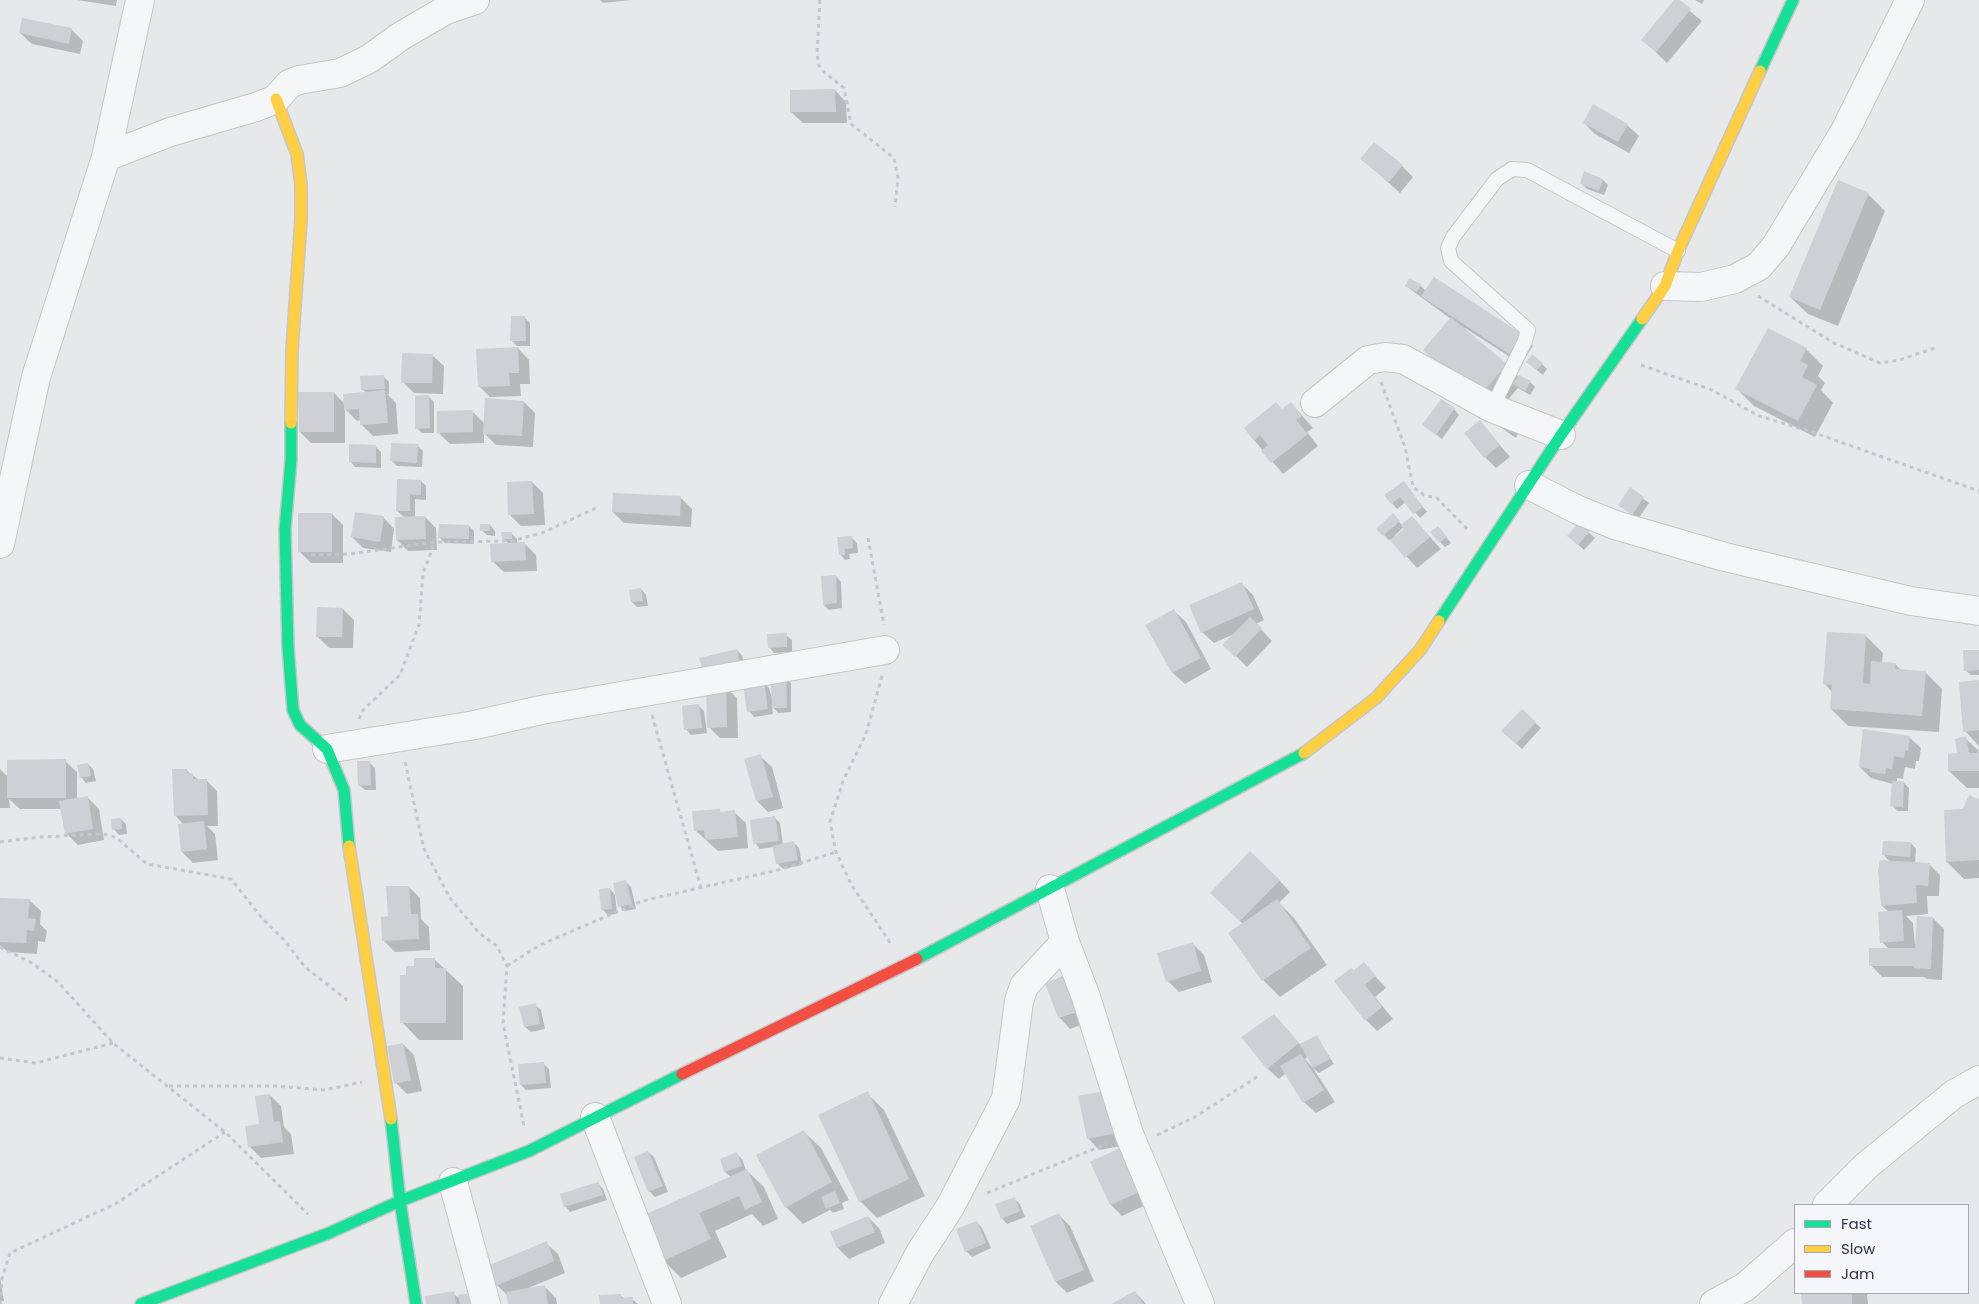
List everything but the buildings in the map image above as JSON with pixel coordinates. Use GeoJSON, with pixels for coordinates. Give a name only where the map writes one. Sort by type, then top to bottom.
{"type":"FeatureCollection","features":[{"type":"Feature","properties":{"kind":"main road"},"geometry":{"type":"LineString","coordinates":[[141,1304],[329,1232],[400,1201],[529,1151],[786,1022],[905,965],[1309,750],[1376,698],[1420,650],[1561,435],[1665,286],[1678,250],[1793,0]]}},
{"type":"Feature","properties":{"kind":"main road"},"geometry":{"type":"LineString","coordinates":[[276,98],[297,154],[301,220],[292,350],[291,460],[285,529],[293,710],[300,725],[338,747],[344,790],[350,864],[387,1083],[400,1201],[416,1304]]}},
{"type":"Feature","properties":{"kind":"street"},"geometry":{"type":"LineString","coordinates":[[0,544],[36,377],[106,158],[140,0]]}},
{"type":"Feature","properties":{"kind":"street"},"geometry":{"type":"LineString","coordinates":[[106,158],[156,137],[256,107],[276,98],[289,84],[308,77],[340,73],[358,65],[401,36],[446,10],[475,0]]}},
{"type":"Feature","properties":{"kind":"street"},"geometry":{"type":"LineString","coordinates":[[1665,286],[1701,287],[1735,279],[1758,266],[1776,246],[1845,131],[1910,0]]}},
{"type":"Feature","properties":{"kind":"street"},"geometry":{"type":"LineString","coordinates":[[1316,403],[1371,358],[1385,357],[1410,362],[1492,408],[1561,435]]}},
{"type":"Feature","properties":{"kind":"street"},"geometry":{"type":"LineString","coordinates":[[1529,486],[1578,510],[1615,525],[1725,557],[1885,595],[1979,611]]}},
{"type":"Feature","properties":{"kind":"street"},"geometry":{"type":"LineString","coordinates":[[338,747],[885,650]]}},
{"type":"Feature","properties":{"kind":"street"},"geometry":{"type":"LineString","coordinates":[[1050,888],[1065,942],[1086,997],[1132,1140],[1200,1304]]}},
{"type":"Feature","properties":{"kind":"street"},"geometry":{"type":"LineString","coordinates":[[893,1304],[920,1253],[950,1208],[1006,1099],[1021,993],[1030,978],[1065,942]]}},
{"type":"Feature","properties":{"kind":"street"},"geometry":{"type":"LineString","coordinates":[[1828,1204],[1866,1166],[1954,1094],[1979,1080]]}},
{"type":"Feature","properties":{"kind":"street"},"geometry":{"type":"LineString","coordinates":[[595,1117],[667,1304]]}},
{"type":"Feature","properties":{"kind":"street"},"geometry":{"type":"LineString","coordinates":[[453,1182],[486,1304]]}},
{"type":"Feature","properties":{"kind":"street"},"geometry":{"type":"LineString","coordinates":[[1714,1304],[1745,1288],[1794,1244]]}},
{"type":"Feature","properties":{"kind":"lane"},"geometry":{"type":"LineString","coordinates":[[1492,408],[1525,341],[1528,330],[1451,260],[1448,248],[1453,237],[1497,178],[1512,169],[1527,170],[1678,250]]}},
{"type":"Feature","properties":{"kind":"path"},"geometry":{"type":"LineString","coordinates":[[820,0],[816,54],[819,66],[824,73],[844,88],[851,124],[889,152],[894,158],[898,178],[895,207]]}},
{"type":"Feature","properties":{"kind":"path"},"geometry":{"type":"LineString","coordinates":[[1735,279],[1772,306],[1834,343],[1880,363],[1900,360],[1935,348]]}},
{"type":"Feature","properties":{"kind":"path"},"geometry":{"type":"LineString","coordinates":[[1617,356],[1712,390],[1759,416],[1809,431],[1979,491]]}},
{"type":"Feature","properties":{"kind":"path"},"geometry":{"type":"LineString","coordinates":[[1371,358],[1400,431],[1413,487],[1424,495],[1436,498],[1487,549]]}},
{"type":"Feature","properties":{"kind":"path"},"geometry":{"type":"LineString","coordinates":[[286,556],[349,554],[435,542],[511,541],[542,533],[596,508]]}},
{"type":"Feature","properties":{"kind":"path"},"geometry":{"type":"LineString","coordinates":[[868,538],[884,618],[885,650],[881,685],[866,734],[843,781],[830,822],[836,852],[851,884],[905,965]]}},
{"type":"Feature","properties":{"kind":"path"},"geometry":{"type":"LineString","coordinates":[[338,747],[363,710],[400,675],[420,625],[423,573],[435,542]]}},
{"type":"Feature","properties":{"kind":"path"},"geometry":{"type":"LineString","coordinates":[[646,692],[701,888]]}},
{"type":"Feature","properties":{"kind":"path"},"geometry":{"type":"LineString","coordinates":[[402,736],[406,771],[424,849],[450,898],[479,933],[497,946],[507,966],[503,1023],[529,1151]]}},
{"type":"Feature","properties":{"kind":"path"},"geometry":{"type":"LineString","coordinates":[[0,842],[99,834],[119,840],[147,864],[231,879],[261,918],[284,940],[305,966],[349,1002]]}},
{"type":"Feature","properties":{"kind":"path"},"geometry":{"type":"LineString","coordinates":[[507,966],[540,945],[642,901],[778,870],[836,852]]}},
{"type":"Feature","properties":{"kind":"path"},"geometry":{"type":"LineString","coordinates":[[0,948],[32,963],[58,982],[113,1043],[225,1132],[297,1205],[329,1232]]}},
{"type":"Feature","properties":{"kind":"path"},"geometry":{"type":"LineString","coordinates":[[0,1058],[36,1063],[113,1043]]}},
{"type":"Feature","properties":{"kind":"path"},"geometry":{"type":"LineString","coordinates":[[950,1208],[1193,1118],[1260,1075]]}},
{"type":"Feature","properties":{"kind":"path"},"geometry":{"type":"LineString","coordinates":[[169,1086],[276,1086],[324,1090],[361,1082],[387,1083]]}},
{"type":"Feature","properties":{"kind":"path"},"geometry":{"type":"LineString","coordinates":[[0,1304],[2,1279],[10,1253],[115,1204],[225,1132]]}},
{"type":"Feature","properties":{"kind":"traffic: fast"},"geometry":{"type":"LineString","coordinates":[[1760,71],[1793,0]]}},
{"type":"Feature","properties":{"kind":"traffic: fast"},"geometry":{"type":"LineString","coordinates":[[1439,621],[1561,435],[1642,319]]}},
{"type":"Feature","properties":{"kind":"traffic: fast"},"geometry":{"type":"LineString","coordinates":[[291,423],[291,460],[285,529],[288,647],[293,710],[300,725],[327,749],[344,790],[349,846]]}},
{"type":"Feature","properties":{"kind":"traffic: fast"},"geometry":{"type":"LineString","coordinates":[[917,959],[1304,753]]}},
{"type":"Feature","properties":{"kind":"traffic: fast"},"geometry":{"type":"LineString","coordinates":[[141,1304],[329,1233],[400,1201],[529,1151],[682,1074]]}},
{"type":"Feature","properties":{"kind":"traffic: fast"},"geometry":{"type":"LineString","coordinates":[[391,1119],[400,1201],[416,1304]]}},
{"type":"Feature","properties":{"kind":"traffic: slow"},"geometry":{"type":"LineString","coordinates":[[1642,319],[1665,286],[1678,251],[1760,71]]}},
{"type":"Feature","properties":{"kind":"traffic: slow"},"geometry":{"type":"LineString","coordinates":[[276,99],[297,154],[301,185],[301,220],[292,350],[291,423]]}},
{"type":"Feature","properties":{"kind":"traffic: slow"},"geometry":{"type":"LineString","coordinates":[[1304,753],[1376,698],[1420,650],[1439,621]]}},
{"type":"Feature","properties":{"kind":"traffic: slow"},"geometry":{"type":"LineString","coordinates":[[349,846],[391,1119]]}},
{"type":"Feature","properties":{"kind":"traffic: jam"},"geometry":{"type":"LineString","coordinates":[[682,1074],[917,959]]}}]}
